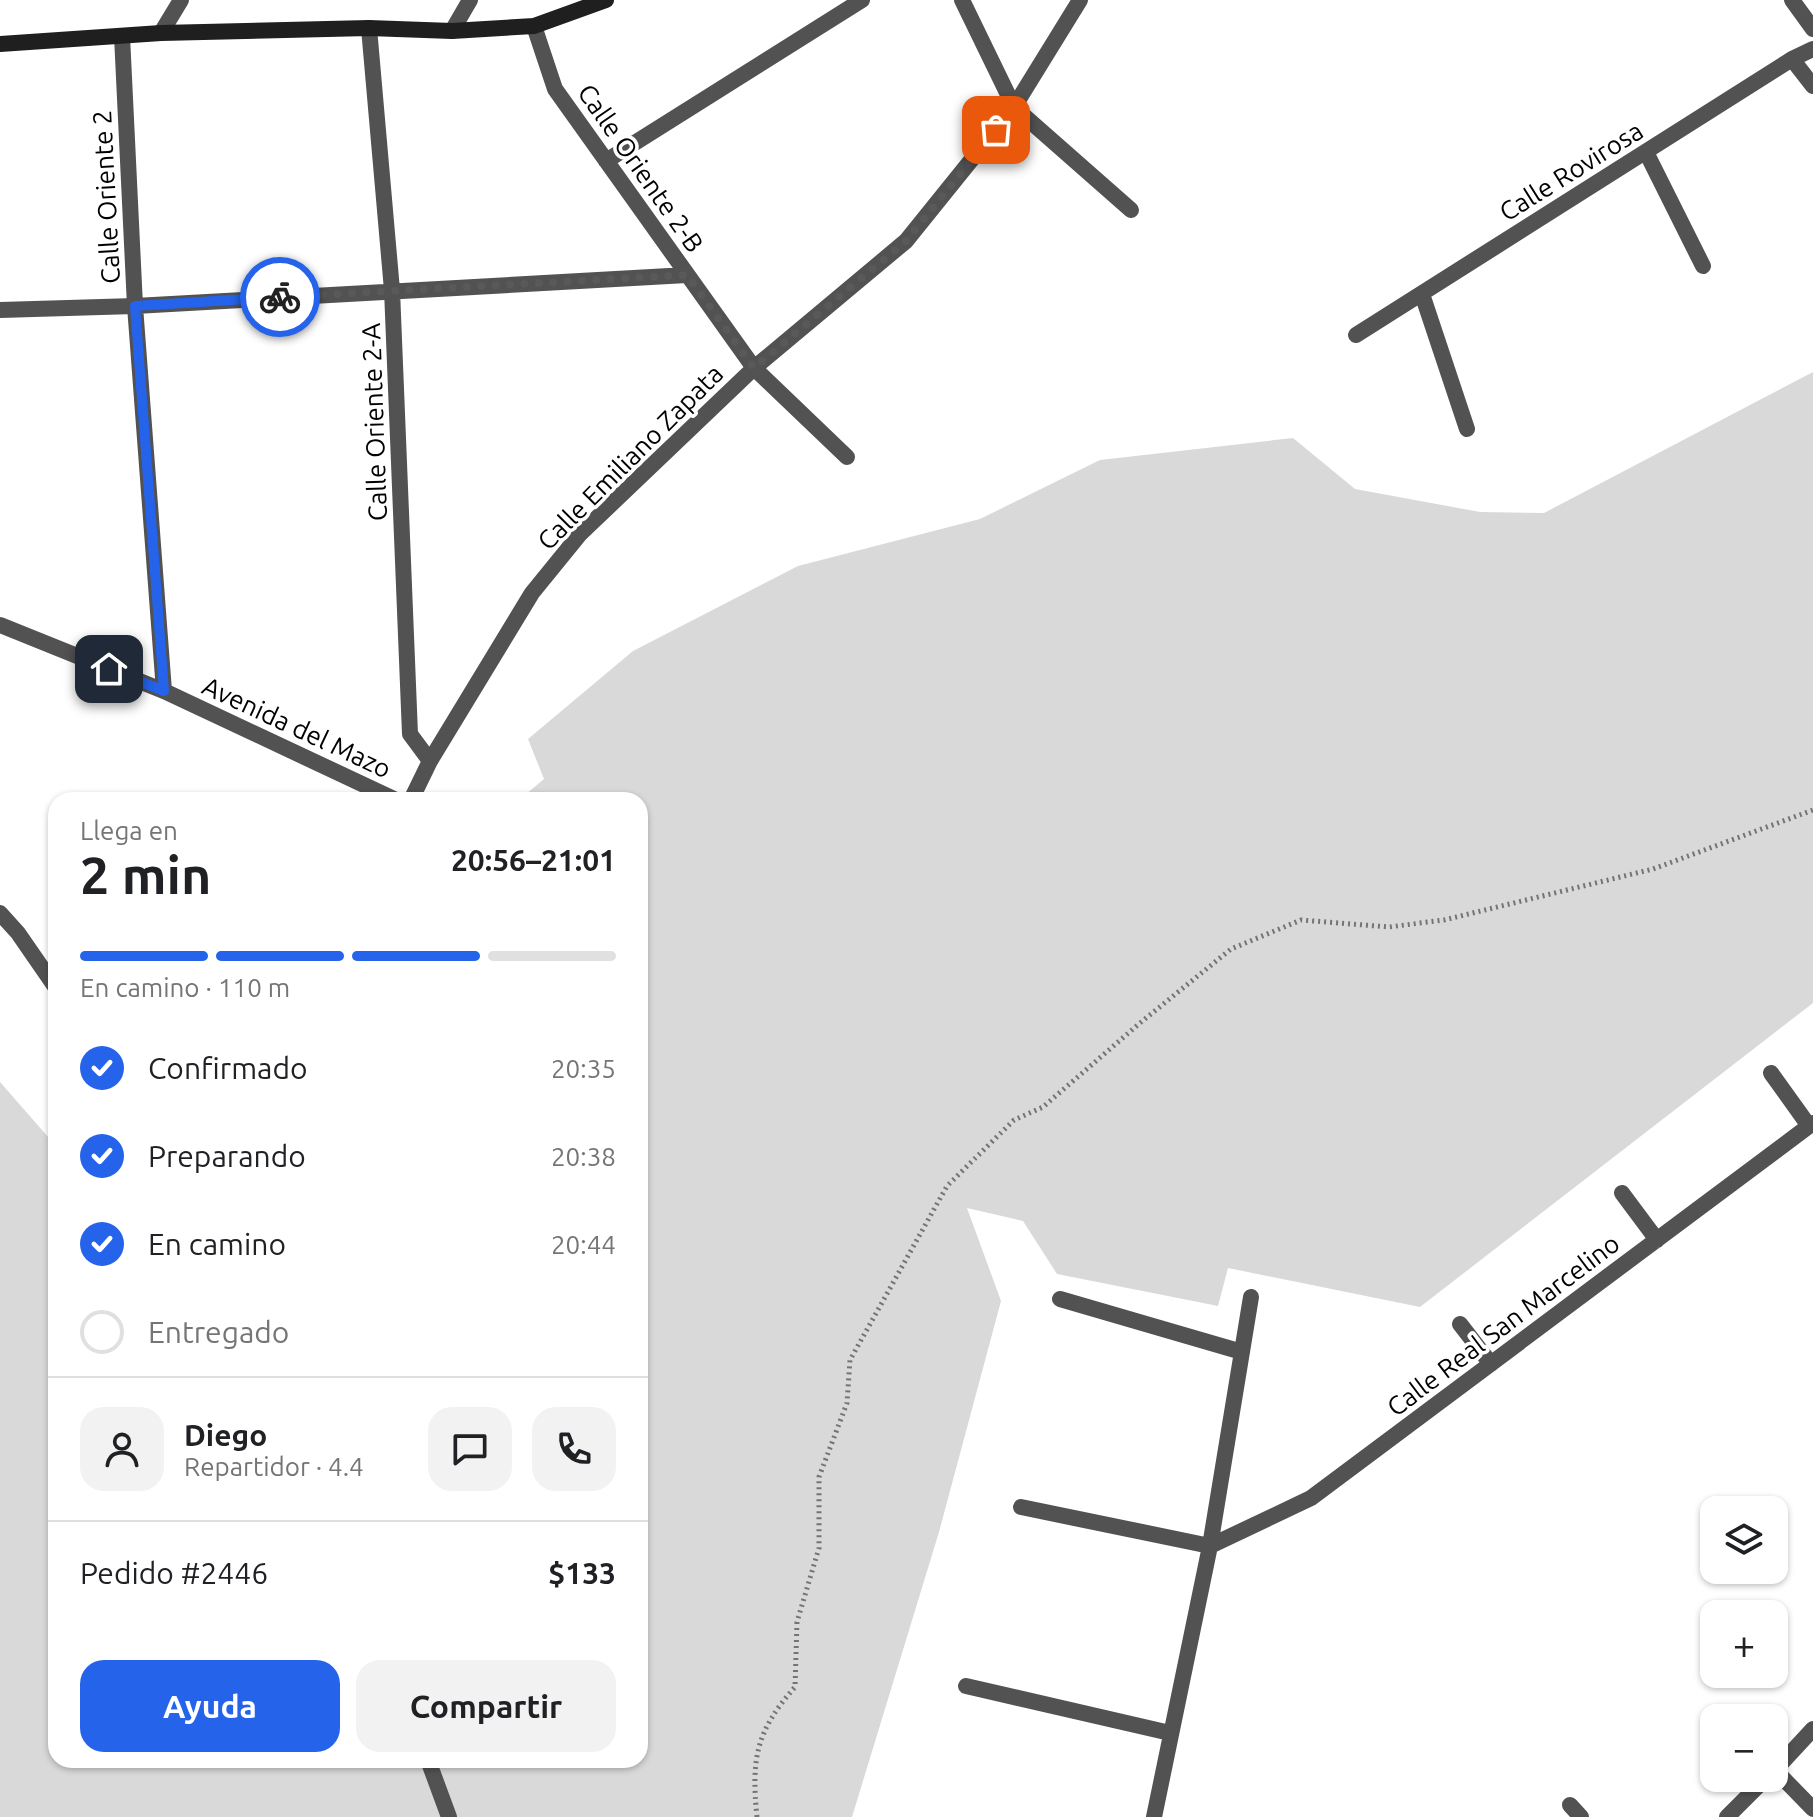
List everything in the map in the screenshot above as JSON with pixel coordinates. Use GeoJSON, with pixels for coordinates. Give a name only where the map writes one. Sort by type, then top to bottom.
{"type":"FeatureCollection","features":[{"type":"Feature","properties":{"kind":"main road"},"geometry":{"type":"LineString","coordinates":[[0,44],[161,33],[369,28],[452,31],[534,26],[606,0]]}},
{"type":"Feature","properties":{"kind":"street"},"geometry":{"type":"LineString","coordinates":[[161,33],[181,0]]}},
{"type":"Feature","properties":{"kind":"street"},"geometry":{"type":"LineString","coordinates":[[452,31],[470,0]]}},
{"type":"Feature","properties":{"kind":"street"},"geometry":{"type":"LineString","coordinates":[[606,161],[862,0]]}},
{"type":"Feature","properties":{"kind":"street"},"geometry":{"type":"LineString","coordinates":[[962,0],[1014,107],[1131,210]]}},
{"type":"Feature","properties":{"kind":"street","name":"Calle Emiliano Zapata"},"geometry":{"type":"LineString","coordinates":[[415,792],[430,761],[532,593],[580,534],[754,368],[906,241],[1014,107],[1080,0]]}},
{"type":"Feature","properties":{"kind":"street"},"geometry":{"type":"LineString","coordinates":[[1792,0],[1813,29]]}},
{"type":"Feature","properties":{"kind":"street","name":"Calle Oriente 2-B"},"geometry":{"type":"LineString","coordinates":[[534,26],[555,89],[754,368],[847,457]]}},
{"type":"Feature","properties":{"kind":"street","name":"Calle Oriente 2-A"},"geometry":{"type":"LineString","coordinates":[[369,28],[392,290],[410,734],[430,761]]}},
{"type":"Feature","properties":{"kind":"street","name":"Calle Oriente 2"},"geometry":{"type":"LineString","coordinates":[[122,36],[135,306],[164,691]]}},
{"type":"Feature","properties":{"kind":"street","name":"Calle Rovirosa"},"geometry":{"type":"LineString","coordinates":[[1356,335],[1792,59],[1813,49]]}},
{"type":"Feature","properties":{"kind":"street"},"geometry":{"type":"LineString","coordinates":[[1792,59],[1813,86]]}},
{"type":"Feature","properties":{"kind":"street"},"geometry":{"type":"LineString","coordinates":[[1646,152],[1703,266]]}},
{"type":"Feature","properties":{"kind":"street"},"geometry":{"type":"LineString","coordinates":[[0,310],[135,306],[687,275]]}},
{"type":"Feature","properties":{"kind":"street"},"geometry":{"type":"LineString","coordinates":[[1422,294],[1467,429]]}},
{"type":"Feature","properties":{"kind":"street","name":"Avenida del Mazo"},"geometry":{"type":"LineString","coordinates":[[0,625],[164,691],[379,792]]}},
{"type":"Feature","properties":{"kind":"street"},"geometry":{"type":"LineString","coordinates":[[0,913],[48,976]]}},
{"type":"Feature","properties":{"kind":"street"},"geometry":{"type":"LineString","coordinates":[[1771,1073],[1811,1124]]}},
{"type":"Feature","properties":{"kind":"street","name":"Calle Real San Marcelino"},"geometry":{"type":"LineString","coordinates":[[1210,1546],[1311,1498],[1811,1124]]}},
{"type":"Feature","properties":{"kind":"street"},"geometry":{"type":"LineString","coordinates":[[1622,1193],[1657,1240]]}},
{"type":"Feature","properties":{"kind":"street"},"geometry":{"type":"LineString","coordinates":[[1154,1817],[1210,1546],[1251,1297]]}},
{"type":"Feature","properties":{"kind":"street"},"geometry":{"type":"LineString","coordinates":[[1060,1299],[1242,1352]]}},
{"type":"Feature","properties":{"kind":"street"},"geometry":{"type":"LineString","coordinates":[[1460,1324],[1491,1364]]}},
{"type":"Feature","properties":{"kind":"street"},"geometry":{"type":"LineString","coordinates":[[1021,1507],[1210,1546]]}},
{"type":"Feature","properties":{"kind":"street"},"geometry":{"type":"LineString","coordinates":[[966,1686],[1170,1733]]}},
{"type":"Feature","properties":{"kind":"street"},"geometry":{"type":"LineString","coordinates":[[1788,1755],[1813,1729]]}},
{"type":"Feature","properties":{"kind":"street"},"geometry":{"type":"LineString","coordinates":[[431,1768],[449,1817]]}},
{"type":"Feature","properties":{"kind":"street"},"geometry":{"type":"LineString","coordinates":[[1788,1784],[1813,1809]]}},
{"type":"Feature","properties":{"kind":"street"},"geometry":{"type":"LineString","coordinates":[[1727,1817],[1752,1792]]}},
{"type":"Feature","properties":{"kind":"path"},"geometry":{"type":"LineString","coordinates":[[757,1817],[757,1751],[772,1713],[795,1687],[797,1622],[819,1548],[819,1477],[847,1403],[850,1360],[947,1186],[1014,1120],[1043,1107],[1231,949],[1301,920],[1389,927],[1444,920],[1653,869],[1813,810]]}},
{"type":"Feature","properties":{"kind":"shaded area"},"geometry":{"type":"Polygon","coordinates":[[[1813,372],[1813,1003],[1420,1307],[1228,1268],[1218,1306],[1057,1274],[1023,1221],[967,1208],[1001,1301],[939,1532],[852,1817],[0,1817],[0,1082],[48,1137],[48,1768],[648,1768],[648,792],[529,792],[544,779],[528,739],[633,651],[798,566],[980,519],[1100,460],[1293,438],[1355,489],[1480,512],[1544,513],[1813,372]]]}},
{"type":"Feature","properties":{"kind":"way so far"},"geometry":{"type":"LineString","coordinates":[[280,297],[687,275],[754,368],[906,241],[996,130]]}},
{"type":"Feature","properties":{"kind":"route"},"geometry":{"type":"LineString","coordinates":[[109,669],[164,691],[135,306],[280,297]]}}]}
